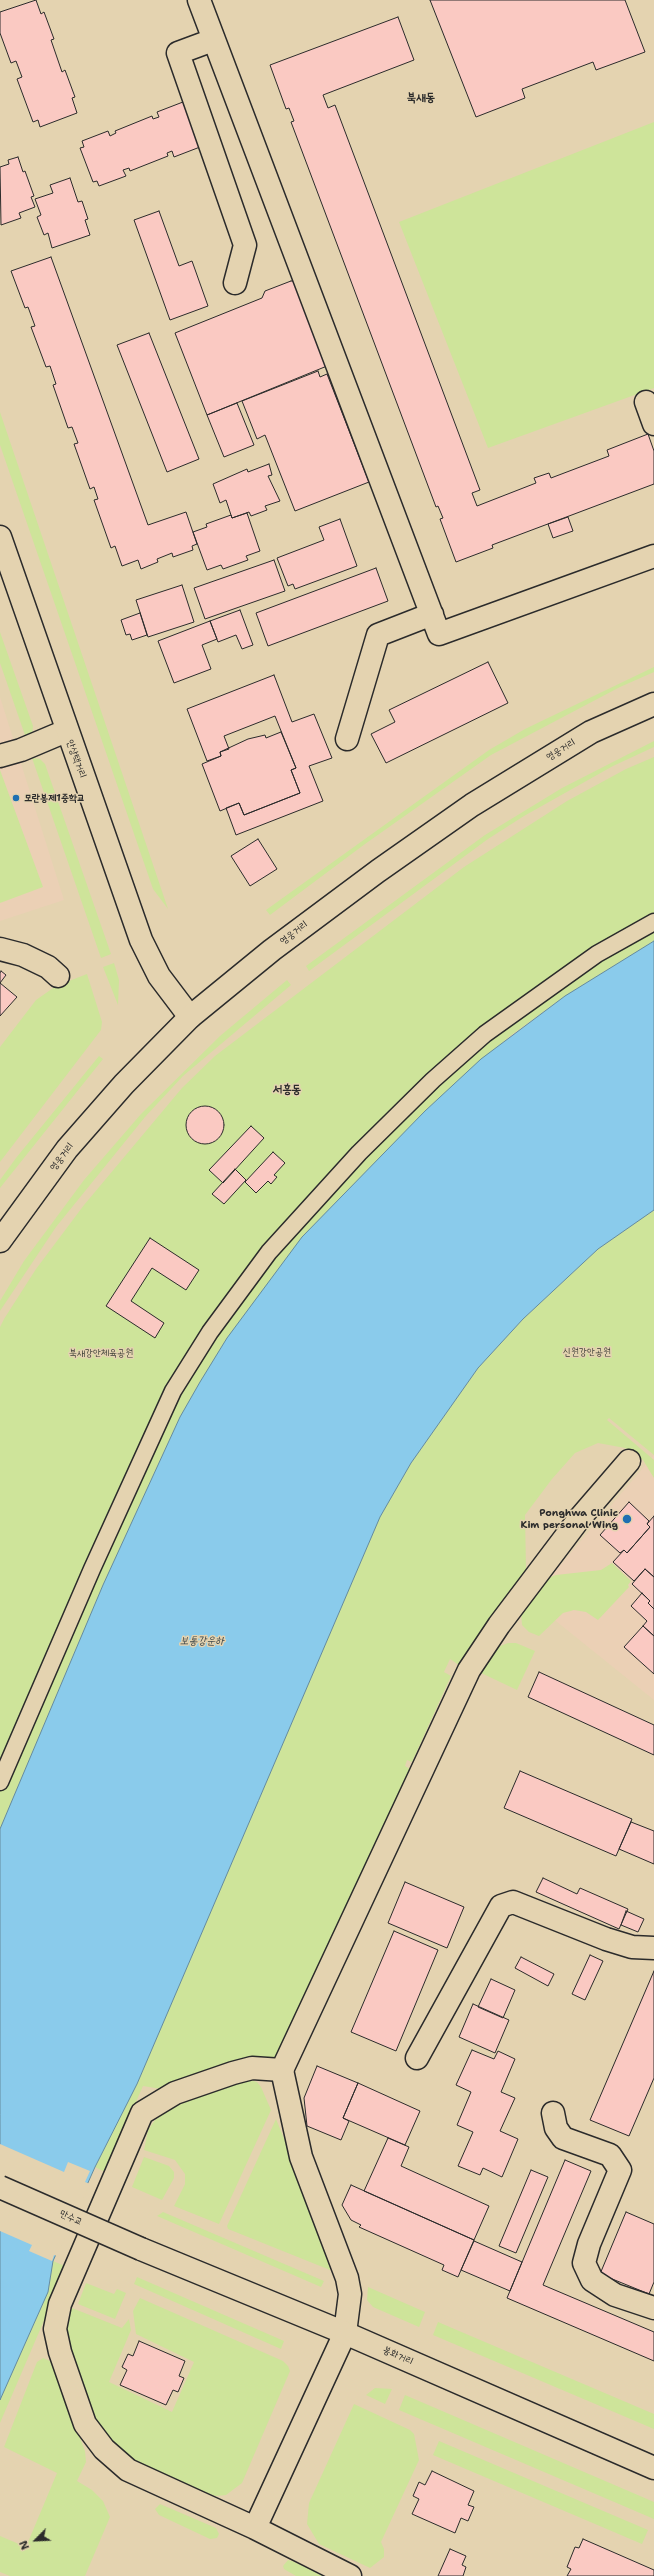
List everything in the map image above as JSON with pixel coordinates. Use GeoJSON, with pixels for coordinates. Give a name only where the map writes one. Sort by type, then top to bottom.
{"type":"FeatureCollection","features":[{"type":"Feature","properties":{"kind":"street"},"geometry":{"type":"LineString","coordinates":[[199,0],[439,634],[654,556]]}},
{"type":"Feature","properties":{"kind":"street"},"geometry":{"type":"LineString","coordinates":[[213,40],[178,53],[245,245],[235,283]]}},
{"type":"Feature","properties":{"kind":"street"},"geometry":{"type":"LineString","coordinates":[[646,402],[654,424]]}},
{"type":"Feature","properties":{"kind":"street","name":"안상택거리"},"geometry":{"type":"LineString","coordinates":[[0,537],[66,731],[141,940],[159,976],[190,1017]]}},
{"type":"Feature","properties":{"kind":"street"},"geometry":{"type":"LineString","coordinates":[[347,739],[378,636],[432,614]]}},
{"type":"Feature","properties":{"kind":"street","name":"영웅거리"},"geometry":{"type":"LineString","coordinates":[[0,1241],[67,1149],[124,1084],[190,1017],[272,950],[378,871],[472,805],[591,732],[654,704]]}},
{"type":"Feature","properties":{"kind":"street"},"geometry":{"type":"LineString","coordinates":[[0,756],[21,750],[66,731]]}},
{"type":"Feature","properties":{"kind":"street"},"geometry":{"type":"LineString","coordinates":[[0,1782],[92,1569],[174,1391],[210,1332],[269,1252],[359,1153],[433,1080],[485,1034],[597,954],[654,922]]}},
{"type":"Feature","properties":{"kind":"street"},"geometry":{"type":"LineString","coordinates":[[0,949],[23,955],[48,966],[58,976]]}},
{"type":"Feature","properties":{"kind":"street"},"geometry":{"type":"LineString","coordinates":[[255,2528],[345,2332],[350,2294],[347,2278],[301,2157],[282,2070],[469,1670],[500,1625],[579,1519],[629,1461]]}},
{"type":"Feature","properties":{"kind":"street"},"geometry":{"type":"LineString","coordinates":[[417,2058],[501,1906],[514,1902],[606,1939],[632,1947],[654,1948]]}},
{"type":"Feature","properties":{"kind":"street"},"geometry":{"type":"LineString","coordinates":[[282,2070],[252,2068],[233,2072],[175,2093],[142,2113],[73,2270],[60,2304],[55,2329],[60,2352],[85,2424],[104,2449],[128,2470],[255,2528],[350,2576]]}},
{"type":"Feature","properties":{"kind":"street"},"geometry":{"type":"LineString","coordinates":[[553,2113],[556,2128],[563,2138],[610,2155],[620,2170],[589,2244],[584,2263],[592,2280],[615,2295],[654,2308]]}},
{"type":"Feature","properties":{"kind":"street","name":"만수교"},"geometry":{"type":"LineString","coordinates":[[0,2187],[141,2249]]}},
{"type":"Feature","properties":{"kind":"street","name":"봉화거리"},"geometry":{"type":"LineString","coordinates":[[141,2249],[345,2332],[654,2468]]}},
{"type":"Feature","properties":{"kind":"shaded area","name":"모란봉제1중학교"},"geometry":{"type":"Polygon","coordinates":[[[0,697],[64,900],[0,921],[0,697]]]}},
{"type":"Feature","properties":{"kind":"shaded area","name":"Ponghwa Clinic Kim personal Wing"},"geometry":{"type":"Polygon","coordinates":[[[654,1455],[654,1700],[541,1609],[546,1582],[654,1455]]]}},
{"type":"Feature","properties":{"kind":"green space"},"geometry":{"type":"Polygon","coordinates":[[[654,122],[654,388],[488,448],[399,222],[654,122]]]}},
{"type":"Feature","properties":{"kind":"green space"},"geometry":{"type":"Polygon","coordinates":[[[0,412],[168,909],[153,889],[0,445],[0,412]]]}},
{"type":"Feature","properties":{"kind":"green space"},"geometry":{"type":"Polygon","coordinates":[[[0,632],[33,726],[32,735],[27,741],[0,663],[0,632]]]}},
{"type":"Feature","properties":{"kind":"green space"},"geometry":{"type":"Polygon","coordinates":[[[654,667],[654,672],[620,687],[491,755],[365,844],[270,915],[266,910],[489,750],[525,729],[654,667]]]}},
{"type":"Feature","properties":{"kind":"green space"},"geometry":{"type":"Polygon","coordinates":[[[654,741],[654,747],[613,766],[524,816],[488,839],[309,971],[306,966],[485,835],[562,788],[654,741]]]}},
{"type":"Feature","properties":{"kind":"green space","name":"북새강안체육공원"},"geometry":{"type":"Polygon","coordinates":[[[654,757],[654,941],[565,996],[510,1036],[425,1111],[227,1338],[180,1417],[103,1585],[0,1829],[0,1327],[4,1319],[36,1269],[84,1205],[182,1088],[215,1056],[464,867],[567,801],[626,769],[654,757]]]}},
{"type":"Feature","properties":{"kind":"green space"},"geometry":{"type":"Polygon","coordinates":[[[32,758],[40,759],[45,764],[111,954],[101,958],[32,758]]]}},
{"type":"Feature","properties":{"kind":"green space"},"geometry":{"type":"Polygon","coordinates":[[[0,770],[43,887],[0,903],[0,770]]]}},
{"type":"Feature","properties":{"kind":"green space"},"geometry":{"type":"Polygon","coordinates":[[[114,963],[119,980],[118,1005],[103,967],[114,963]]]}},
{"type":"Feature","properties":{"kind":"green space"},"geometry":{"type":"Polygon","coordinates":[[[87,974],[102,1022],[101,1030],[0,1162],[0,1047],[36,1000],[56,986],[87,974]]]}},
{"type":"Feature","properties":{"kind":"green space"},"geometry":{"type":"Polygon","coordinates":[[[287,980],[291,985],[183,1076],[145,1117],[56,1227],[0,1311],[0,1301],[24,1261],[84,1180],[141,1114],[220,1036],[287,980]]]}},
{"type":"Feature","properties":{"kind":"green space"},"geometry":{"type":"Polygon","coordinates":[[[99,1056],[103,1059],[0,1188],[0,1180],[16,1158],[99,1056]]]}},
{"type":"Feature","properties":{"kind":"green space","name":"신원강안공원"},"geometry":{"type":"Polygon","coordinates":[[[654,1210],[654,1455],[609,1418],[607,1420],[654,1460],[654,1478],[643,1460],[625,1448],[598,1443],[575,1453],[552,1479],[525,1515],[526,1569],[462,1667],[450,1659],[444,1672],[451,1676],[412,1762],[407,1760],[405,1766],[410,1769],[329,1945],[280,2060],[231,2063],[204,2071],[161,2089],[143,2086],[105,2172],[95,2167],[137,2084],[380,1517],[411,1463],[478,1368],[523,1319],[598,1249],[654,1210]]]}},
{"type":"Feature","properties":{"kind":"green space"},"geometry":{"type":"Polygon","coordinates":[[[612,1563],[631,1581],[628,1585],[629,1587],[598,1620],[586,1612],[574,1610],[563,1613],[539,1636],[529,1632],[522,1625],[521,1612],[548,1578],[556,1575],[601,1570],[612,1563]]]}},
{"type":"Feature","properties":{"kind":"green space"},"geometry":{"type":"Polygon","coordinates":[[[508,1643],[516,1643],[535,1651],[517,1690],[479,1672],[493,1649],[508,1643]]]}},
{"type":"Feature","properties":{"kind":"green space"},"geometry":{"type":"Polygon","coordinates":[[[250,2080],[257,2082],[261,2087],[271,2110],[219,2224],[174,2206],[185,2184],[185,2174],[175,2160],[144,2150],[148,2130],[155,2120],[167,2111],[189,2100],[250,2080]]]}},
{"type":"Feature","properties":{"kind":"green space"},"geometry":{"type":"Polygon","coordinates":[[[276,2119],[331,2253],[333,2261],[330,2270],[228,2229],[227,2226],[276,2119]]]}},
{"type":"Feature","properties":{"kind":"green space"},"geometry":{"type":"Polygon","coordinates":[[[144,2157],[169,2166],[174,2172],[174,2178],[162,2200],[132,2187],[144,2157]]]}},
{"type":"Feature","properties":{"kind":"green space"},"geometry":{"type":"Polygon","coordinates":[[[163,2212],[324,2281],[321,2287],[157,2216],[163,2212]]]}},
{"type":"Feature","properties":{"kind":"green space"},"geometry":{"type":"Polygon","coordinates":[[[53,2261],[67,2267],[0,2423],[0,2400],[48,2292],[53,2261]]]}},
{"type":"Feature","properties":{"kind":"green space"},"geometry":{"type":"Polygon","coordinates":[[[137,2277],[284,2341],[281,2349],[134,2284],[137,2277]]]}},
{"type":"Feature","properties":{"kind":"green space"},"geometry":{"type":"Polygon","coordinates":[[[86,2283],[114,2294],[117,2289],[126,2293],[115,2319],[78,2304],[86,2283]]]}},
{"type":"Feature","properties":{"kind":"green space"},"geometry":{"type":"Polygon","coordinates":[[[368,2287],[425,2312],[419,2327],[373,2307],[367,2300],[368,2287]]]}},
{"type":"Feature","properties":{"kind":"green space"},"geometry":{"type":"Polygon","coordinates":[[[140,2298],[283,2361],[288,2366],[290,2371],[242,2483],[226,2495],[216,2496],[206,2493],[130,2460],[109,2443],[94,2420],[63,2332],[72,2308],[122,2328],[129,2319],[131,2330],[109,2382],[172,2412],[194,2362],[136,2334],[133,2311],[140,2298]]]}},
{"type":"Feature","properties":{"kind":"green space"},"geometry":{"type":"Polygon","coordinates":[[[438,2322],[654,2414],[654,2429],[433,2335],[438,2322]]]}},
{"type":"Feature","properties":{"kind":"green space"},"geometry":{"type":"Polygon","coordinates":[[[43,2358],[50,2361],[85,2451],[86,2462],[77,2481],[92,2490],[103,2501],[110,2517],[85,2576],[10,2576],[0,2572],[0,2536],[26,2547],[57,2473],[4,2447],[37,2362],[43,2358]]]}},
{"type":"Feature","properties":{"kind":"green space"},"geometry":{"type":"Polygon","coordinates":[[[375,2388],[392,2389],[385,2404],[366,2395],[375,2388]]]}},
{"type":"Feature","properties":{"kind":"green space"},"geometry":{"type":"Polygon","coordinates":[[[405,2395],[654,2502],[654,2519],[399,2410],[405,2395]]]}},
{"type":"Feature","properties":{"kind":"green space"},"geometry":{"type":"Polygon","coordinates":[[[354,2404],[410,2430],[414,2434],[419,2460],[381,2542],[384,2549],[384,2557],[370,2568],[319,2544],[307,2524],[309,2503],[354,2404]]]}},
{"type":"Feature","properties":{"kind":"green space"},"geometry":{"type":"Polygon","coordinates":[[[439,2441],[648,2530],[642,2544],[433,2455],[439,2441]]]}},
{"type":"Feature","properties":{"kind":"green space"},"geometry":{"type":"Polygon","coordinates":[[[160,2504],[216,2528],[219,2534],[217,2538],[210,2539],[159,2515],[155,2509],[160,2504]]]}},
{"type":"Feature","properties":{"kind":"green space"},"geometry":{"type":"Polygon","coordinates":[[[288,2560],[325,2576],[296,2576],[284,2569],[283,2566],[288,2560]]]}},
{"type":"Feature","properties":{"kind":"water","name":"보통강운하"},"geometry":{"type":"Polygon","coordinates":[[[654,941],[654,1210],[598,1249],[523,1319],[478,1368],[411,1463],[380,1517],[137,2084],[95,2167],[53,2261],[48,2292],[0,2400],[0,1829],[103,1585],[180,1417],[200,1382],[227,1338],[302,1237],[425,1111],[481,1059],[565,996],[654,941]]]}},
{"type":"Feature","properties":{"kind":"pier"},"geometry":{"type":"Polygon","coordinates":[[[0,2144],[64,2172],[68,2162],[90,2171],[85,2182],[90,2184],[57,2256],[54,2255],[52,2261],[29,2251],[32,2245],[0,2231],[0,2144]]]}},
{"type":"Feature","properties":{"kind":"building"},"geometry":{"type":"Polygon","coordinates":[[[36,0],[41,14],[44,12],[54,39],[51,40],[62,72],[65,70],[75,97],[72,98],[77,113],[40,127],[38,120],[33,122],[17,79],[22,77],[16,61],[11,63],[0,33],[0,12],[36,0]]]}},
{"type":"Feature","properties":{"kind":"building"},"geometry":{"type":"Polygon","coordinates":[[[430,0],[625,0],[645,52],[596,70],[593,62],[522,89],[525,98],[476,117],[430,0]]]}},
{"type":"Feature","properties":{"kind":"building"},"geometry":{"type":"Polygon","coordinates":[[[398,17],[414,60],[323,95],[328,108],[335,105],[480,490],[472,493],[477,506],[536,483],[534,478],[549,473],[551,478],[609,456],[607,450],[648,434],[654,451],[654,484],[492,545],[493,548],[456,562],[440,519],[443,518],[438,506],[436,507],[291,122],[294,121],[289,108],[286,109],[270,65],[398,17]]]}},
{"type":"Feature","properties":{"kind":"building"},"geometry":{"type":"Polygon","coordinates":[[[183,102],[185,108],[188,106],[200,147],[174,157],[172,151],[167,153],[168,156],[130,171],[129,168],[123,170],[126,176],[99,186],[97,181],[93,182],[80,148],[84,147],[82,141],[108,131],[110,136],[116,133],[115,131],[152,116],[153,119],[159,117],[157,112],[183,102]]]}},
{"type":"Feature","properties":{"kind":"building"},"geometry":{"type":"Polygon","coordinates":[[[18,157],[34,196],[31,197],[35,207],[19,213],[21,218],[1,225],[0,167],[9,164],[8,160],[18,157]]]}},
{"type":"Feature","properties":{"kind":"building"},"geometry":{"type":"Polygon","coordinates":[[[70,178],[78,202],[82,201],[88,219],[85,220],[90,235],[52,248],[48,233],[44,235],[37,217],[41,215],[35,199],[53,193],[50,185],[70,178]]]}},
{"type":"Feature","properties":{"kind":"building"},"geometry":{"type":"Polygon","coordinates":[[[159,211],[179,266],[192,261],[208,306],[170,320],[134,220],[159,211]]]}},
{"type":"Feature","properties":{"kind":"building"},"geometry":{"type":"Polygon","coordinates":[[[51,257],[148,525],[186,512],[197,544],[192,546],[193,550],[173,557],[172,553],[157,559],[158,562],[141,569],[138,560],[122,566],[115,546],[111,548],[94,500],[98,499],[94,487],[90,489],[74,444],[78,443],[72,427],[68,428],[53,385],[56,384],[50,366],[46,367],[31,327],[35,326],[28,307],[25,308],[11,271],[51,257]]]}},
{"type":"Feature","properties":{"kind":"building"},"geometry":{"type":"Polygon","coordinates":[[[294,281],[327,366],[207,415],[175,333],[262,298],[265,291],[294,281]]]}},
{"type":"Feature","properties":{"kind":"building"},"geometry":{"type":"Polygon","coordinates":[[[149,333],[199,459],[167,472],[117,345],[149,333]]]}},
{"type":"Feature","properties":{"kind":"building"},"geometry":{"type":"Polygon","coordinates":[[[318,371],[320,377],[327,374],[369,482],[295,511],[265,435],[257,439],[242,401],[318,371]]]}},
{"type":"Feature","properties":{"kind":"building"},"geometry":{"type":"Polygon","coordinates":[[[237,403],[254,445],[224,457],[207,415],[237,403]]]}},
{"type":"Feature","properties":{"kind":"building"},"geometry":{"type":"Polygon","coordinates":[[[269,464],[272,475],[268,476],[280,501],[265,506],[267,510],[251,516],[249,512],[232,518],[226,500],[220,503],[213,484],[247,469],[248,472],[269,464]]]}},
{"type":"Feature","properties":{"kind":"building"},"geometry":{"type":"Polygon","coordinates":[[[247,513],[260,551],[246,556],[248,560],[223,569],[221,565],[207,570],[193,532],[207,527],[206,524],[231,515],[232,518],[247,513]]]}},
{"type":"Feature","properties":{"kind":"building"},"geometry":{"type":"Polygon","coordinates":[[[568,517],[573,531],[553,538],[548,524],[568,517]]]}},
{"type":"Feature","properties":{"kind":"building"},"geometry":{"type":"Polygon","coordinates":[[[340,519],[357,566],[295,589],[293,584],[288,586],[277,558],[324,540],[319,527],[340,519]]]}},
{"type":"Feature","properties":{"kind":"building"},"geometry":{"type":"Polygon","coordinates":[[[274,560],[285,591],[205,619],[194,588],[274,560]]]}},
{"type":"Feature","properties":{"kind":"building"},"geometry":{"type":"Polygon","coordinates":[[[376,568],[388,601],[268,646],[256,613],[376,568]]]}},
{"type":"Feature","properties":{"kind":"building"},"geometry":{"type":"Polygon","coordinates":[[[182,585],[194,622],[148,637],[136,600],[182,585]]]}},
{"type":"Feature","properties":{"kind":"building"},"geometry":{"type":"Polygon","coordinates":[[[240,610],[253,645],[242,649],[236,635],[218,642],[210,621],[240,610]]]}},
{"type":"Feature","properties":{"kind":"building"},"geometry":{"type":"Polygon","coordinates":[[[140,613],[147,635],[132,640],[130,634],[126,635],[121,620],[140,613]]]}},
{"type":"Feature","properties":{"kind":"building"},"geometry":{"type":"Polygon","coordinates":[[[210,621],[217,639],[202,645],[211,669],[174,683],[158,641],[210,621]]]}},
{"type":"Feature","properties":{"kind":"building"},"geometry":{"type":"Polygon","coordinates":[[[488,662],[508,703],[386,763],[371,734],[395,722],[389,710],[488,662]]]}},
{"type":"Feature","properties":{"kind":"building"},"geometry":{"type":"Polygon","coordinates":[[[274,675],[292,722],[314,714],[332,758],[309,766],[323,801],[236,835],[226,808],[239,803],[244,815],[300,793],[291,770],[296,768],[275,716],[224,736],[229,749],[220,752],[221,756],[207,761],[187,709],[274,675]]]}},
{"type":"Feature","properties":{"kind":"building"},"geometry":{"type":"Polygon","coordinates":[[[281,732],[296,768],[291,770],[300,793],[244,815],[239,803],[220,811],[202,764],[221,756],[220,752],[248,739],[265,735],[266,738],[281,732]]]}},
{"type":"Feature","properties":{"kind":"building"},"geometry":{"type":"Polygon","coordinates":[[[258,839],[277,869],[250,886],[231,856],[258,839]]]}},
{"type":"Feature","properties":{"kind":"building"},"geometry":{"type":"Polygon","coordinates":[[[1,971],[6,975],[0,983],[0,973],[1,971]]]}},
{"type":"Feature","properties":{"kind":"building"},"geometry":{"type":"Polygon","coordinates":[[[0,983],[17,997],[0,1016],[0,983]]]}},
{"type":"Feature","properties":{"kind":"building"},"geometry":{"type":"Polygon","coordinates":[[[201,1106],[209,1106],[216,1109],[221,1114],[224,1125],[221,1136],[216,1141],[209,1144],[201,1144],[194,1141],[189,1136],[186,1129],[186,1121],[189,1114],[194,1109],[201,1106]]]}},
{"type":"Feature","properties":{"kind":"building"},"geometry":{"type":"Polygon","coordinates":[[[251,1126],[264,1138],[223,1183],[209,1170],[251,1126]]]}},
{"type":"Feature","properties":{"kind":"building"},"geometry":{"type":"Polygon","coordinates":[[[273,1152],[285,1163],[274,1175],[277,1177],[271,1184],[268,1181],[256,1193],[245,1182],[273,1152]]]}},
{"type":"Feature","properties":{"kind":"building"},"geometry":{"type":"Polygon","coordinates":[[[235,1169],[246,1180],[224,1204],[212,1194],[235,1169]]]}},
{"type":"Feature","properties":{"kind":"building"},"geometry":{"type":"Polygon","coordinates":[[[150,1238],[199,1270],[186,1290],[152,1268],[131,1301],[164,1323],[155,1338],[106,1306],[150,1238]]]}},
{"type":"Feature","properties":{"kind":"building"},"geometry":{"type":"Polygon","coordinates":[[[629,1502],[649,1521],[647,1524],[650,1527],[627,1553],[624,1550],[620,1553],[600,1535],[629,1502]]]}},
{"type":"Feature","properties":{"kind":"building"},"geometry":{"type":"Polygon","coordinates":[[[654,1516],[654,1577],[645,1569],[634,1581],[613,1562],[624,1550],[627,1553],[650,1527],[647,1524],[654,1516]]]}},
{"type":"Feature","properties":{"kind":"building"},"geometry":{"type":"Polygon","coordinates":[[[645,1569],[654,1577],[654,1609],[648,1603],[650,1601],[632,1584],[645,1569]]]}},
{"type":"Feature","properties":{"kind":"building"},"geometry":{"type":"Polygon","coordinates":[[[642,1593],[650,1601],[648,1603],[654,1609],[654,1636],[643,1626],[647,1621],[631,1606],[642,1593]]]}},
{"type":"Feature","properties":{"kind":"building"},"geometry":{"type":"Polygon","coordinates":[[[643,1626],[654,1636],[654,1674],[624,1647],[643,1626]]]}},
{"type":"Feature","properties":{"kind":"building"},"geometry":{"type":"Polygon","coordinates":[[[539,1672],[654,1725],[654,1755],[528,1697],[539,1672]]]}},
{"type":"Feature","properties":{"kind":"building"},"geometry":{"type":"Polygon","coordinates":[[[520,1771],[632,1819],[616,1856],[504,1808],[520,1771]]]}},
{"type":"Feature","properties":{"kind":"building"},"geometry":{"type":"Polygon","coordinates":[[[631,1822],[654,1831],[654,1864],[619,1849],[631,1822]]]}},
{"type":"Feature","properties":{"kind":"building"},"geometry":{"type":"Polygon","coordinates":[[[543,1878],[577,1894],[580,1888],[628,1909],[619,1929],[536,1892],[543,1878]]]}},
{"type":"Feature","properties":{"kind":"building"},"geometry":{"type":"Polygon","coordinates":[[[405,1882],[464,1907],[447,1948],[388,1923],[405,1882]]]}},
{"type":"Feature","properties":{"kind":"building"},"geometry":{"type":"Polygon","coordinates":[[[626,1911],[644,1919],[638,1932],[621,1925],[626,1911]]]}},
{"type":"Feature","properties":{"kind":"building"},"geometry":{"type":"Polygon","coordinates":[[[394,1931],[438,1950],[396,2051],[351,2032],[394,1931]]]}},
{"type":"Feature","properties":{"kind":"building"},"geometry":{"type":"Polygon","coordinates":[[[590,1955],[603,1961],[585,2000],[572,1994],[590,1955]]]}},
{"type":"Feature","properties":{"kind":"building"},"geometry":{"type":"Polygon","coordinates":[[[521,1957],[554,1974],[548,1986],[515,1968],[521,1957]]]}},
{"type":"Feature","properties":{"kind":"building"},"geometry":{"type":"Polygon","coordinates":[[[654,1971],[654,2078],[629,2136],[590,2120],[654,1971]]]}},
{"type":"Feature","properties":{"kind":"building"},"geometry":{"type":"Polygon","coordinates":[[[491,1979],[515,1990],[503,2018],[478,2007],[491,1979]]]}},
{"type":"Feature","properties":{"kind":"building"},"geometry":{"type":"Polygon","coordinates":[[[473,2004],[509,2020],[495,2053],[459,2037],[473,2004]]]}},
{"type":"Feature","properties":{"kind":"building"},"geometry":{"type":"Polygon","coordinates":[[[472,2050],[494,2059],[498,2051],[515,2059],[501,2092],[515,2098],[500,2131],[518,2139],[502,2177],[483,2168],[480,2175],[458,2166],[473,2132],[457,2125],[471,2092],[456,2085],[472,2050]]]}},
{"type":"Feature","properties":{"kind":"building"},"geometry":{"type":"Polygon","coordinates":[[[317,2066],[358,2083],[343,2118],[349,2121],[341,2140],[307,2126],[304,2098],[317,2066]]]}},
{"type":"Feature","properties":{"kind":"building"},"geometry":{"type":"Polygon","coordinates":[[[358,2083],[420,2111],[405,2145],[343,2118],[358,2083]]]}},
{"type":"Feature","properties":{"kind":"building"},"geometry":{"type":"Polygon","coordinates":[[[388,2138],[409,2147],[401,2166],[489,2206],[474,2240],[364,2191],[388,2138]]]}},
{"type":"Feature","properties":{"kind":"building"},"geometry":{"type":"Polygon","coordinates":[[[565,2160],[591,2171],[543,2285],[654,2332],[654,2361],[507,2298],[565,2160]]]}},
{"type":"Feature","properties":{"kind":"building"},"geometry":{"type":"Polygon","coordinates":[[[531,2170],[548,2177],[516,2253],[499,2246],[531,2170]]]}},
{"type":"Feature","properties":{"kind":"building"},"geometry":{"type":"Polygon","coordinates":[[[351,2185],[474,2240],[458,2277],[442,2270],[444,2265],[359,2227],[361,2225],[351,2220],[342,2205],[351,2185]]]}},
{"type":"Feature","properties":{"kind":"building"},"geometry":{"type":"Polygon","coordinates":[[[626,2212],[654,2224],[654,2282],[649,2294],[600,2274],[626,2212]]]}},
{"type":"Feature","properties":{"kind":"building"},"geometry":{"type":"Polygon","coordinates":[[[474,2241],[522,2262],[510,2291],[461,2270],[474,2241]]]}},
{"type":"Feature","properties":{"kind":"building"},"geometry":{"type":"Polygon","coordinates":[[[139,2341],[185,2361],[179,2376],[184,2378],[178,2392],[173,2390],[166,2405],[120,2385],[127,2370],[122,2367],[128,2354],[133,2356],[139,2341]]]}},
{"type":"Feature","properties":{"kind":"building"},"geometry":{"type":"Polygon","coordinates":[[[432,2471],[474,2491],[468,2505],[474,2507],[468,2521],[461,2518],[455,2533],[412,2514],[419,2499],[413,2496],[419,2482],[425,2485],[432,2471]]]}},
{"type":"Feature","properties":{"kind":"building"},"geometry":{"type":"Polygon","coordinates":[[[583,2539],[654,2570],[654,2576],[567,2576],[571,2569],[567,2567],[575,2547],[579,2548],[583,2539]]]}},
{"type":"Feature","properties":{"kind":"building"},"geometry":{"type":"Polygon","coordinates":[[[450,2549],[466,2556],[462,2565],[466,2567],[463,2576],[438,2576],[450,2549]]]}},
{"type":"Feature","properties":{"kind":"place","name":"모란봉제1중학교"},"geometry":{"type":"Point","coordinates":[16,798]}},
{"type":"Feature","properties":{"kind":"place","name":"Ponghwa Clinic Kim personal Wing"},"geometry":{"type":"Point","coordinates":[627,1519]}},
{"type":"Feature","properties":{"kind":"district","name":"북새동"},"geometry":{"type":"Point","coordinates":[421,98]}},
{"type":"Feature","properties":{"kind":"district","name":"서흥동"},"geometry":{"type":"Point","coordinates":[287,1090]}}]}
